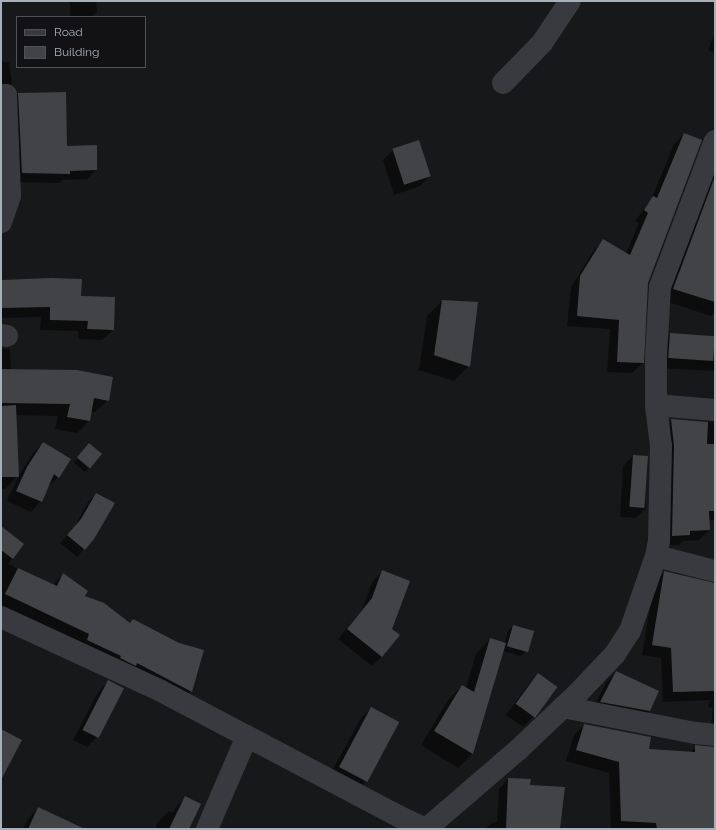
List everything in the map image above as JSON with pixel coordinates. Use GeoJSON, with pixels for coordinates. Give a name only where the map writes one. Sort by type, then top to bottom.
{"type":"FeatureCollection","features":[{"type":"Feature","properties":{"kind":"street"},"geometry":{"type":"LineString","coordinates":[[503,83],[542,43],[570,1]]}},
{"type":"Feature","properties":{"kind":"street"},"geometry":{"type":"LineString","coordinates":[[1,94],[6,95],[10,196],[1,222]]}},
{"type":"Feature","properties":{"kind":"street"},"geometry":{"type":"LineString","coordinates":[[1,617],[161,691],[247,736],[404,825],[426,829],[518,750],[563,707],[615,654],[630,631],[656,556],[659,541],[661,446],[656,405],[656,356],[660,287],[715,141]]}},
{"type":"Feature","properties":{"kind":"street"},"geometry":{"type":"LineString","coordinates":[[656,405],[715,410]]}},
{"type":"Feature","properties":{"kind":"street"},"geometry":{"type":"LineString","coordinates":[[656,556],[715,571]]}},
{"type":"Feature","properties":{"kind":"street"},"geometry":{"type":"LineString","coordinates":[[563,707],[696,733],[715,735]]}},
{"type":"Feature","properties":{"kind":"street"},"geometry":{"type":"LineString","coordinates":[[207,829],[247,736]]}},
{"type":"Feature","properties":{"kind":"building"},"geometry":{"type":"Polygon","coordinates":[[[66,92],[67,146],[97,145],[97,170],[70,171],[70,174],[22,173],[18,93],[66,92]]]}},
{"type":"Feature","properties":{"kind":"building"},"geometry":{"type":"Polygon","coordinates":[[[684,133],[702,140],[648,283],[644,363],[617,362],[619,320],[577,316],[580,276],[603,239],[630,255],[648,213],[644,210],[653,196],[657,198],[684,133]]]}},
{"type":"Feature","properties":{"kind":"building"},"geometry":{"type":"Polygon","coordinates":[[[419,140],[431,176],[404,185],[392,149],[419,140]]]}},
{"type":"Feature","properties":{"kind":"building"},"geometry":{"type":"Polygon","coordinates":[[[715,176],[715,302],[673,289],[715,176]]]}},
{"type":"Feature","properties":{"kind":"building"},"geometry":{"type":"Polygon","coordinates":[[[51,278],[82,279],[81,296],[115,297],[114,330],[87,329],[88,321],[50,320],[50,307],[1,308],[1,280],[51,278]]]}},
{"type":"Feature","properties":{"kind":"building"},"geometry":{"type":"Polygon","coordinates":[[[442,300],[478,302],[470,367],[434,355],[442,300]]]}},
{"type":"Feature","properties":{"kind":"building"},"geometry":{"type":"Polygon","coordinates":[[[670,333],[715,336],[713,361],[668,358],[670,333]]]}},
{"type":"Feature","properties":{"kind":"building"},"geometry":{"type":"Polygon","coordinates":[[[1,369],[77,370],[113,377],[109,401],[94,398],[90,421],[67,417],[70,404],[1,403],[1,369]]]}},
{"type":"Feature","properties":{"kind":"building"},"geometry":{"type":"Polygon","coordinates":[[[16,405],[19,477],[1,477],[1,406],[16,405]]]}},
{"type":"Feature","properties":{"kind":"building"},"geometry":{"type":"Polygon","coordinates":[[[671,419],[708,422],[707,444],[715,444],[715,511],[709,511],[710,530],[690,531],[690,535],[672,536],[674,446],[671,419]]]}},
{"type":"Feature","properties":{"kind":"building"},"geometry":{"type":"Polygon","coordinates":[[[43,442],[71,459],[59,478],[54,474],[42,502],[16,491],[27,467],[43,442]]]}},
{"type":"Feature","properties":{"kind":"building"},"geometry":{"type":"Polygon","coordinates":[[[89,443],[102,454],[90,468],[77,458],[89,443]]]}},
{"type":"Feature","properties":{"kind":"building"},"geometry":{"type":"Polygon","coordinates":[[[633,455],[648,456],[644,508],[629,507],[633,455]]]}},
{"type":"Feature","properties":{"kind":"building"},"geometry":{"type":"Polygon","coordinates":[[[96,493],[115,503],[94,539],[85,550],[67,535],[81,519],[96,493]]]}},
{"type":"Feature","properties":{"kind":"building"},"geometry":{"type":"Polygon","coordinates":[[[1,526],[24,544],[13,559],[1,550],[1,526]]]}},
{"type":"Feature","properties":{"kind":"building"},"geometry":{"type":"Polygon","coordinates":[[[18,568],[57,586],[63,573],[88,591],[85,596],[104,603],[130,623],[133,619],[179,643],[204,650],[192,692],[137,663],[136,666],[120,658],[121,656],[87,640],[89,634],[5,594],[18,568]]]}},
{"type":"Feature","properties":{"kind":"building"},"geometry":{"type":"Polygon","coordinates":[[[382,570],[410,581],[392,629],[400,635],[382,657],[347,629],[372,598],[382,570]]]}},
{"type":"Feature","properties":{"kind":"building"},"geometry":{"type":"Polygon","coordinates":[[[664,571],[715,583],[715,691],[673,692],[671,648],[652,645],[664,571]]]}},
{"type":"Feature","properties":{"kind":"building"},"geometry":{"type":"Polygon","coordinates":[[[513,625],[534,631],[528,652],[507,646],[513,625]]]}},
{"type":"Feature","properties":{"kind":"building"},"geometry":{"type":"Polygon","coordinates":[[[490,638],[506,643],[473,754],[434,731],[462,685],[474,692],[490,638]]]}},
{"type":"Feature","properties":{"kind":"building"},"geometry":{"type":"Polygon","coordinates":[[[616,671],[659,691],[650,711],[600,702],[616,671]]]}},
{"type":"Feature","properties":{"kind":"building"},"geometry":{"type":"Polygon","coordinates":[[[538,673],[557,687],[535,718],[516,704],[538,673]]]}},
{"type":"Feature","properties":{"kind":"building"},"geometry":{"type":"Polygon","coordinates":[[[108,680],[124,688],[99,738],[83,730],[108,680]]]}},
{"type":"Feature","properties":{"kind":"building"},"geometry":{"type":"Polygon","coordinates":[[[371,707],[399,722],[367,782],[339,767],[371,707]]]}},
{"type":"Feature","properties":{"kind":"building"},"geometry":{"type":"Polygon","coordinates":[[[584,724],[651,737],[649,749],[695,752],[695,745],[715,747],[715,829],[657,829],[656,823],[621,821],[619,762],[576,750],[584,724]]]}},
{"type":"Feature","properties":{"kind":"building"},"geometry":{"type":"Polygon","coordinates":[[[1,729],[22,740],[1,780],[1,729]]]}},
{"type":"Feature","properties":{"kind":"building"},"geometry":{"type":"Polygon","coordinates":[[[508,778],[531,779],[530,785],[565,787],[560,829],[506,829],[508,778]]]}},
{"type":"Feature","properties":{"kind":"building"},"geometry":{"type":"Polygon","coordinates":[[[185,796],[201,804],[189,829],[169,829],[185,796]]]}},
{"type":"Feature","properties":{"kind":"building"},"geometry":{"type":"Polygon","coordinates":[[[38,807],[85,829],[28,829],[38,807]]]}}]}
